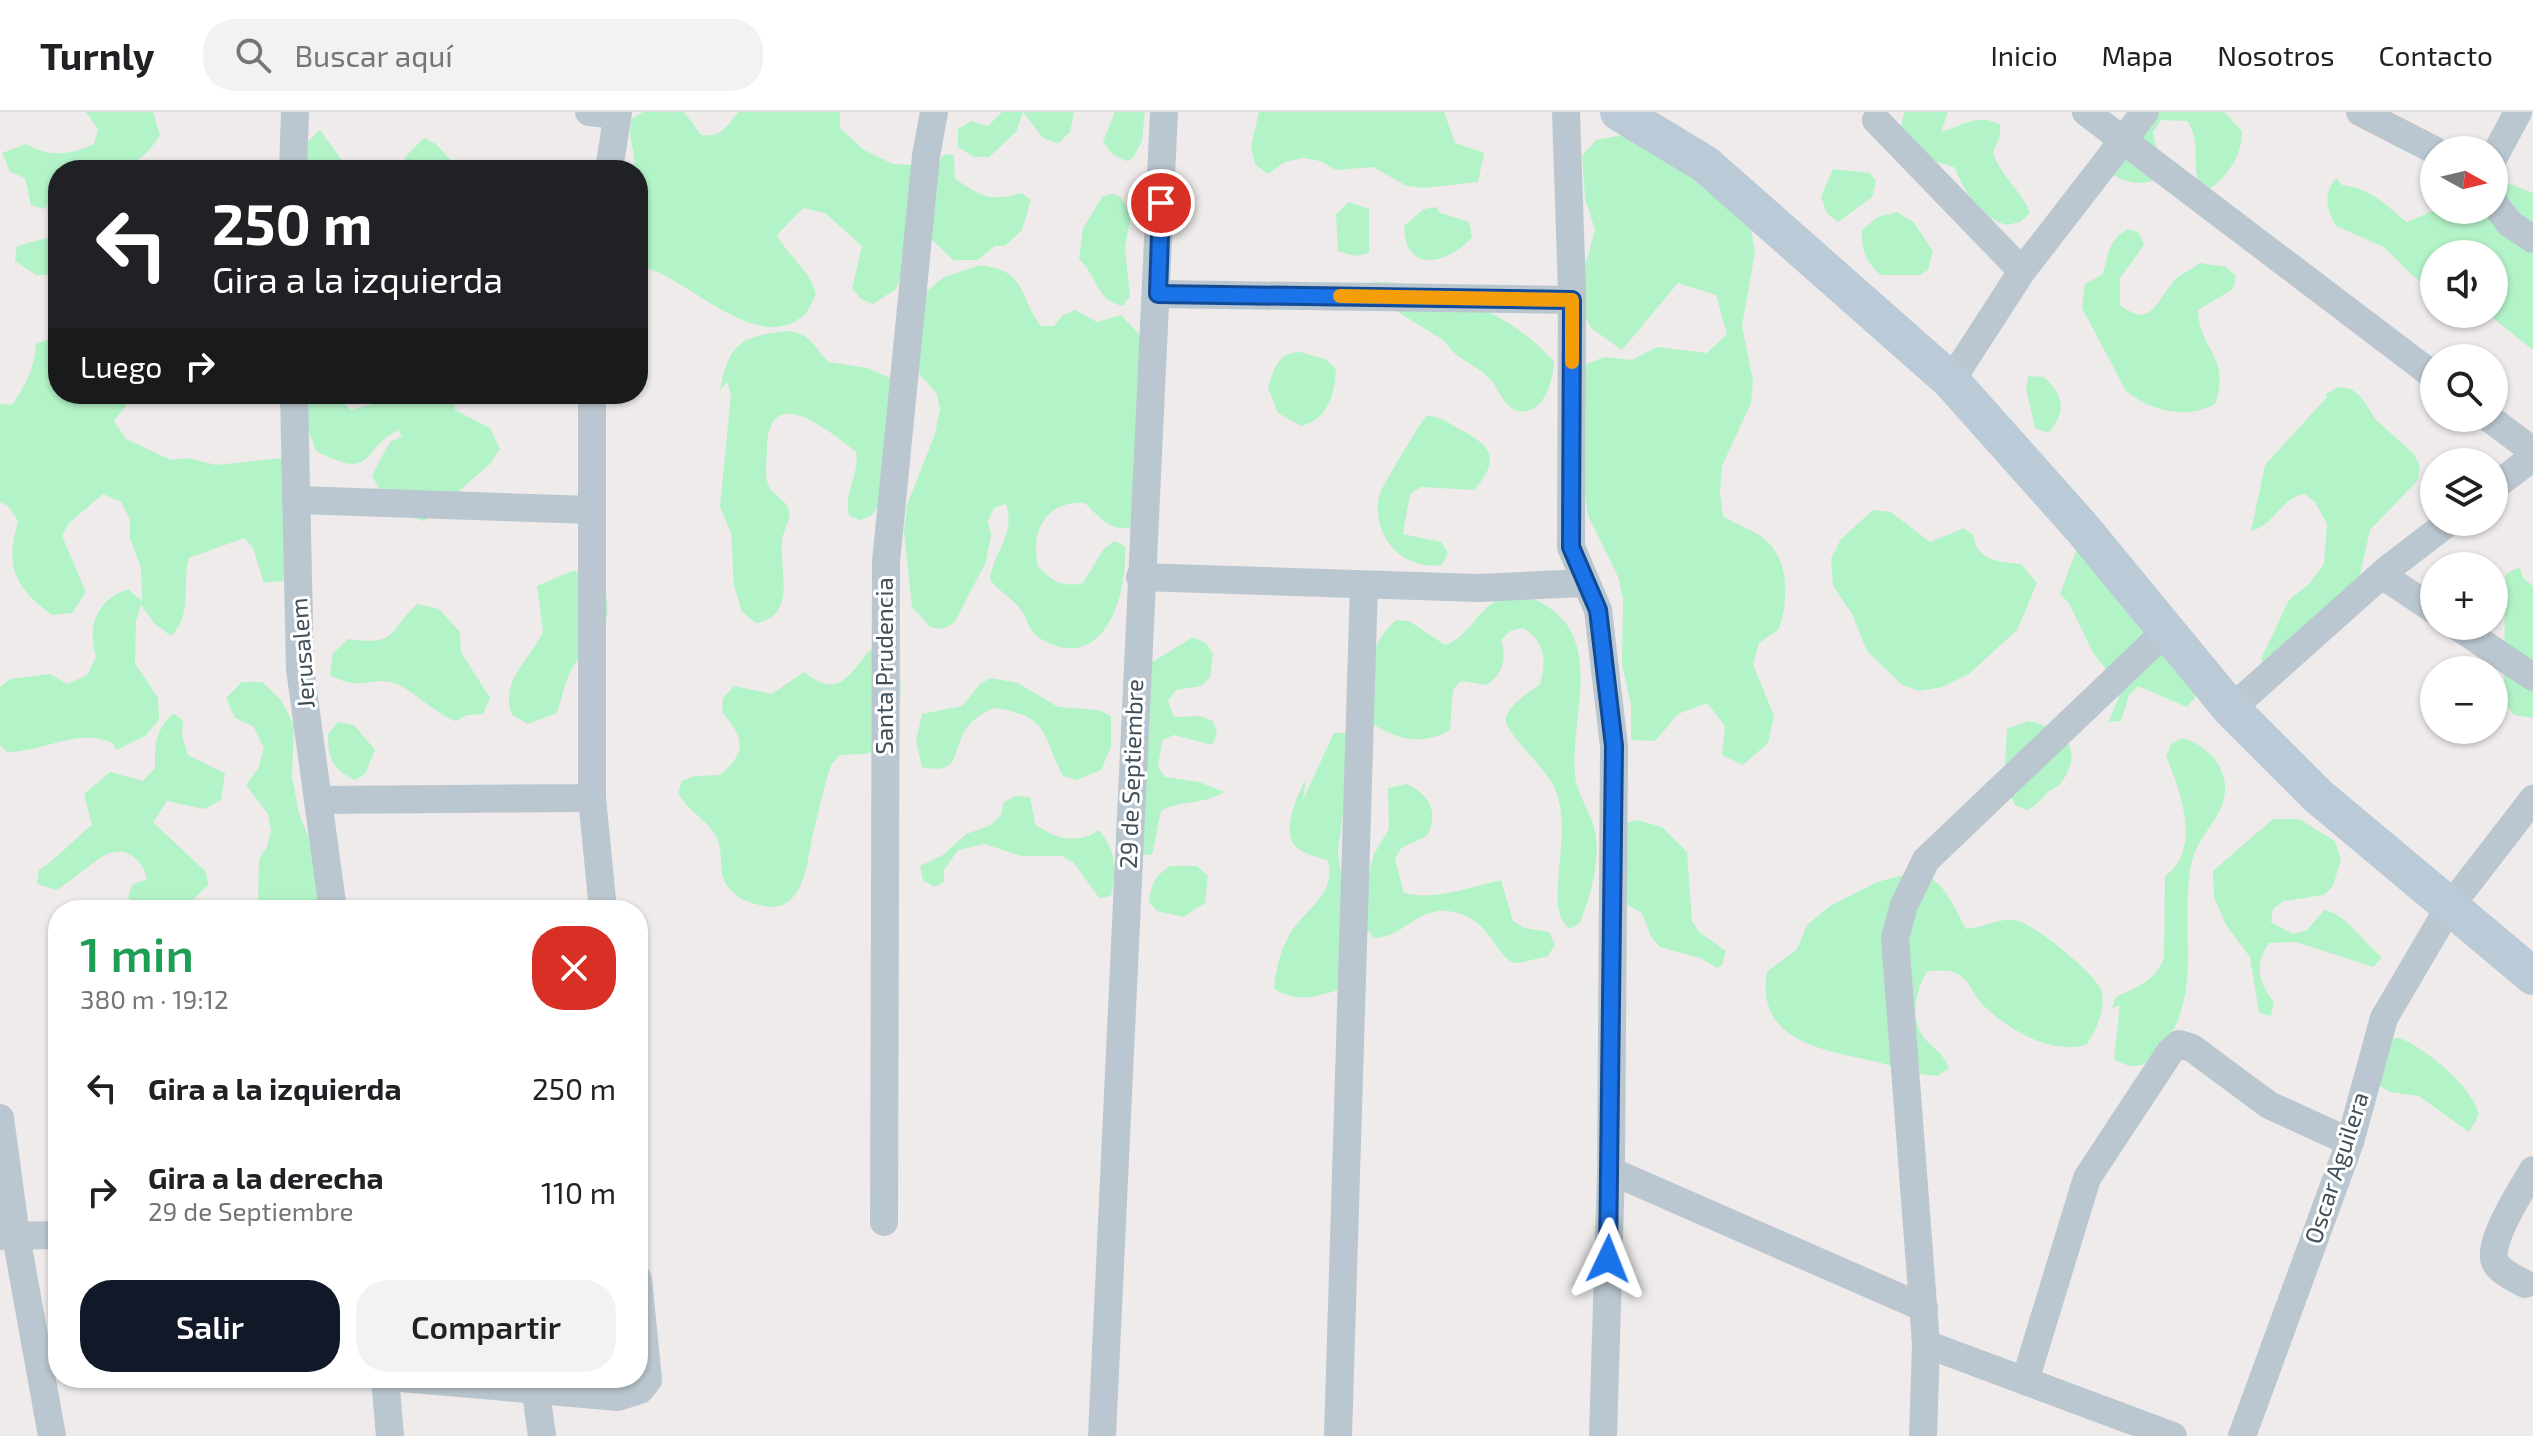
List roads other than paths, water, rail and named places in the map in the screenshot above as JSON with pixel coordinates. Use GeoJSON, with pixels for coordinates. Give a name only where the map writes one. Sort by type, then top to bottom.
{"type":"FeatureCollection","features":[{"type":"Feature","properties":{"kind":"main road"},"geometry":{"type":"LineString","coordinates":[[1619,112],[1705,164],[1951,381],[2082,528],[2231,709],[2318,796],[2448,909],[2533,976]]}},
{"type":"Feature","properties":{"kind":"street"},"geometry":{"type":"LineString","coordinates":[[293,160],[295,112]]}},
{"type":"Feature","properties":{"kind":"street"},"geometry":{"type":"LineString","coordinates":[[589,112],[618,114],[611,160]]}},
{"type":"Feature","properties":{"kind":"street","name":"Santa Prudencia"},"geometry":{"type":"LineString","coordinates":[[884,1222],[886,562],[926,156],[934,112]]}},
{"type":"Feature","properties":{"kind":"street","name":"29 de Septiembre"},"geometry":{"type":"LineString","coordinates":[[1102,1436],[1140,577],[1158,294],[1164,112]]}},
{"type":"Feature","properties":{"kind":"street"},"geometry":{"type":"LineString","coordinates":[[1566,112],[1572,300],[1571,547],[1598,610],[1614,746],[1611,1171],[1603,1436]]}},
{"type":"Feature","properties":{"kind":"street"},"geometry":{"type":"LineString","coordinates":[[2086,112],[2420,365]]}},
{"type":"Feature","properties":{"kind":"street"},"geometry":{"type":"LineString","coordinates":[[1951,381],[2022,271],[2145,112]]}},
{"type":"Feature","properties":{"kind":"street"},"geometry":{"type":"LineString","coordinates":[[2360,112],[2420,143]]}},
{"type":"Feature","properties":{"kind":"street"},"geometry":{"type":"LineString","coordinates":[[2505,136],[2518,112]]}},
{"type":"Feature","properties":{"kind":"street"},"geometry":{"type":"LineString","coordinates":[[1876,120],[2022,271]]}},
{"type":"Feature","properties":{"kind":"street"},"geometry":{"type":"LineString","coordinates":[[2508,221],[2533,239]]}},
{"type":"Feature","properties":{"kind":"street"},"geometry":{"type":"LineString","coordinates":[[1158,294],[1572,300]]}},
{"type":"Feature","properties":{"kind":"street","name":"Jerusalem"},"geometry":{"type":"LineString","coordinates":[[294,404],[300,669],[332,900]]}},
{"type":"Feature","properties":{"kind":"street"},"geometry":{"type":"LineString","coordinates":[[592,404],[592,798],[602,900]]}},
{"type":"Feature","properties":{"kind":"street"},"geometry":{"type":"LineString","coordinates":[[2508,432],[2533,451]]}},
{"type":"Feature","properties":{"kind":"street"},"geometry":{"type":"LineString","coordinates":[[2508,476],[2533,457]]}},
{"type":"Feature","properties":{"kind":"street"},"geometry":{"type":"LineString","coordinates":[[297,500],[592,510]]}},
{"type":"Feature","properties":{"kind":"street"},"geometry":{"type":"LineString","coordinates":[[2231,709],[2382,575],[2431,536]]}},
{"type":"Feature","properties":{"kind":"street"},"geometry":{"type":"LineString","coordinates":[[2382,575],[2420,601]]}},
{"type":"Feature","properties":{"kind":"street"},"geometry":{"type":"LineString","coordinates":[[1140,577],[1479,588],[1584,583]]}},
{"type":"Feature","properties":{"kind":"street"},"geometry":{"type":"LineString","coordinates":[[1338,1436],[1364,585]]}},
{"type":"Feature","properties":{"kind":"street"},"geometry":{"type":"LineString","coordinates":[[1923,1436],[1924,1308],[1895,938],[1904,905],[1926,860],[2166,631]]}},
{"type":"Feature","properties":{"kind":"street"},"geometry":{"type":"LineString","coordinates":[[2478,640],[2533,677]]}},
{"type":"Feature","properties":{"kind":"street"},"geometry":{"type":"LineString","coordinates":[[318,800],[592,798]]}},
{"type":"Feature","properties":{"kind":"street","name":"Oscar Aguilera"},"geometry":{"type":"LineString","coordinates":[[2242,1436],[2350,1142],[2384,1018],[2448,909],[2533,799]]}},
{"type":"Feature","properties":{"kind":"street"},"geometry":{"type":"LineString","coordinates":[[2025,1381],[2087,1178],[2170,1052],[2179,1044],[2192,1048],[2269,1105],[2350,1142]]}},
{"type":"Feature","properties":{"kind":"street"},"geometry":{"type":"LineString","coordinates":[[0,1118],[8,1236],[52,1436]]}},
{"type":"Feature","properties":{"kind":"street"},"geometry":{"type":"LineString","coordinates":[[2525,1284],[2498,1266],[2493,1247],[2533,1170]]}},
{"type":"Feature","properties":{"kind":"street"},"geometry":{"type":"LineString","coordinates":[[1611,1171],[1924,1308]]}},
{"type":"Feature","properties":{"kind":"street"},"geometry":{"type":"LineString","coordinates":[[8,1236],[48,1235]]}},
{"type":"Feature","properties":{"kind":"street"},"geometry":{"type":"LineString","coordinates":[[1926,1344],[2173,1436]]}},
{"type":"Feature","properties":{"kind":"street"},"geometry":{"type":"LineString","coordinates":[[386,1388],[390,1436]]}},
{"type":"Feature","properties":{"kind":"street"},"geometry":{"type":"LineString","coordinates":[[491,1388],[618,1397],[642,1388]]}},
{"type":"Feature","properties":{"kind":"street"},"geometry":{"type":"LineString","coordinates":[[536,1393],[542,1436]]}}]}
